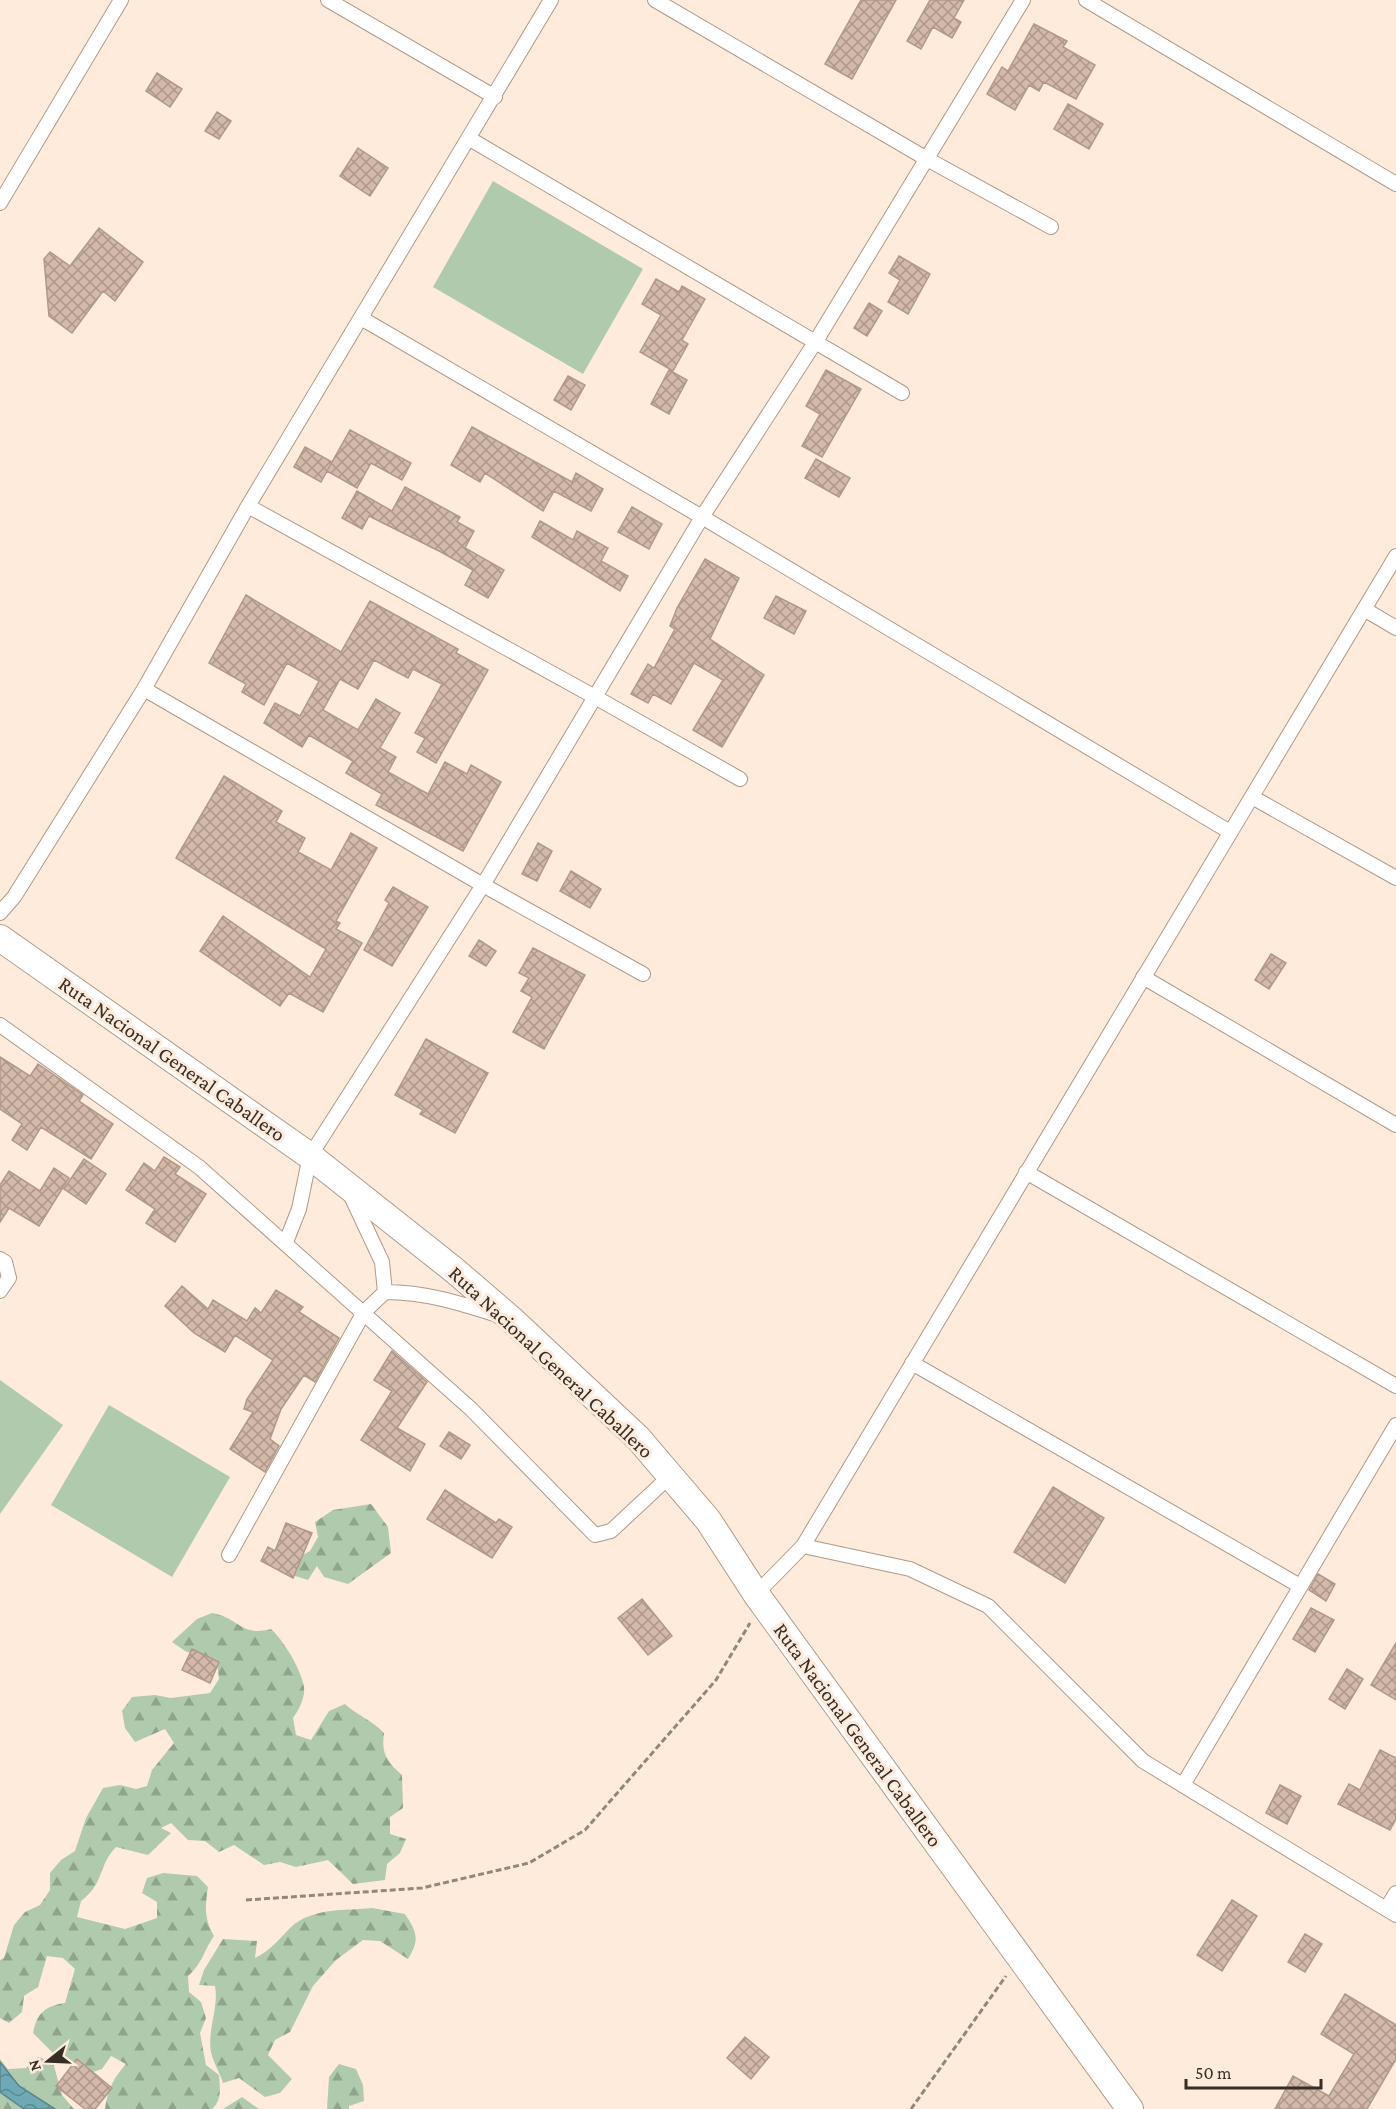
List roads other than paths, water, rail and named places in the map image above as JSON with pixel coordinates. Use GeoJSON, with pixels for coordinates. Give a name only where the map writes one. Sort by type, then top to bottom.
{"type":"FeatureCollection","features":[{"type":"Feature","properties":{"kind":"highway","name":"Ruta Nacional General Caballero"},"geometry":{"type":"LineString","coordinates":[[0,938],[310,1156],[454,1270],[511,1319],[638,1438],[708,1520],[759,1598],[1130,2109]]}},
{"type":"Feature","properties":{"kind":"street"},"geometry":{"type":"LineString","coordinates":[[0,203],[121,0]]}},
{"type":"Feature","properties":{"kind":"street"},"geometry":{"type":"LineString","coordinates":[[328,0],[495,97]]}},
{"type":"Feature","properties":{"kind":"street"},"geometry":{"type":"LineString","coordinates":[[0,913],[14,897],[144,689],[248,506],[470,139],[551,0]]}},
{"type":"Feature","properties":{"kind":"street"},"geometry":{"type":"LineString","coordinates":[[656,0],[927,159],[1051,227]]}},
{"type":"Feature","properties":{"kind":"street"},"geometry":{"type":"LineString","coordinates":[[286,1242],[299,1209],[310,1156],[483,885],[702,517],[816,341],[1023,0]]}},
{"type":"Feature","properties":{"kind":"street"},"geometry":{"type":"LineString","coordinates":[[1086,0],[1396,184]]}},
{"type":"Feature","properties":{"kind":"street"},"geometry":{"type":"LineString","coordinates":[[470,139],[902,393]]}},
{"type":"Feature","properties":{"kind":"street"},"geometry":{"type":"LineString","coordinates":[[361,318],[702,517],[1230,832]]}},
{"type":"Feature","properties":{"kind":"street"},"geometry":{"type":"LineString","coordinates":[[248,506],[740,779]]}},
{"type":"Feature","properties":{"kind":"street"},"geometry":{"type":"LineString","coordinates":[[759,1598],[803,1546],[1396,556]]}},
{"type":"Feature","properties":{"kind":"street"},"geometry":{"type":"LineString","coordinates":[[1365,609],[1396,628]]}},
{"type":"Feature","properties":{"kind":"street"},"geometry":{"type":"LineString","coordinates":[[144,689],[483,885],[643,974]]}},
{"type":"Feature","properties":{"kind":"street"},"geometry":{"type":"LineString","coordinates":[[1252,797],[1396,878]]}},
{"type":"Feature","properties":{"kind":"street"},"geometry":{"type":"LineString","coordinates":[[1143,977],[1396,1125]]}},
{"type":"Feature","properties":{"kind":"street"},"geometry":{"type":"LineString","coordinates":[[0,1025],[199,1167],[471,1409],[595,1535],[611,1531],[670,1476]]}},
{"type":"Feature","properties":{"kind":"street"},"geometry":{"type":"LineString","coordinates":[[1026,1172],[1396,1386]]}},
{"type":"Feature","properties":{"kind":"street"},"geometry":{"type":"LineString","coordinates":[[344,1183],[382,1262],[386,1292]]}},
{"type":"Feature","properties":{"kind":"street"},"geometry":{"type":"LineString","coordinates":[[0,1291],[9,1278],[2,1260]]}},
{"type":"Feature","properties":{"kind":"street"},"geometry":{"type":"LineString","coordinates":[[228,1555],[364,1312],[386,1292],[414,1292],[446,1298],[511,1319]]}},
{"type":"Feature","properties":{"kind":"street"},"geometry":{"type":"LineString","coordinates":[[912,1363],[1300,1586]]}},
{"type":"Feature","properties":{"kind":"street"},"geometry":{"type":"LineString","coordinates":[[1183,1785],[1396,1425]]}},
{"type":"Feature","properties":{"kind":"street"},"geometry":{"type":"LineString","coordinates":[[803,1546],[910,1569],[988,1606],[1143,1761],[1391,1912],[1396,1893]]}},
{"type":"Feature","properties":{"kind":"water"},"geometry":{"type":"Polygon","coordinates":[[[0,2062],[19,2086],[55,2109],[24,2109],[0,2092],[0,2062]]]}}]}
